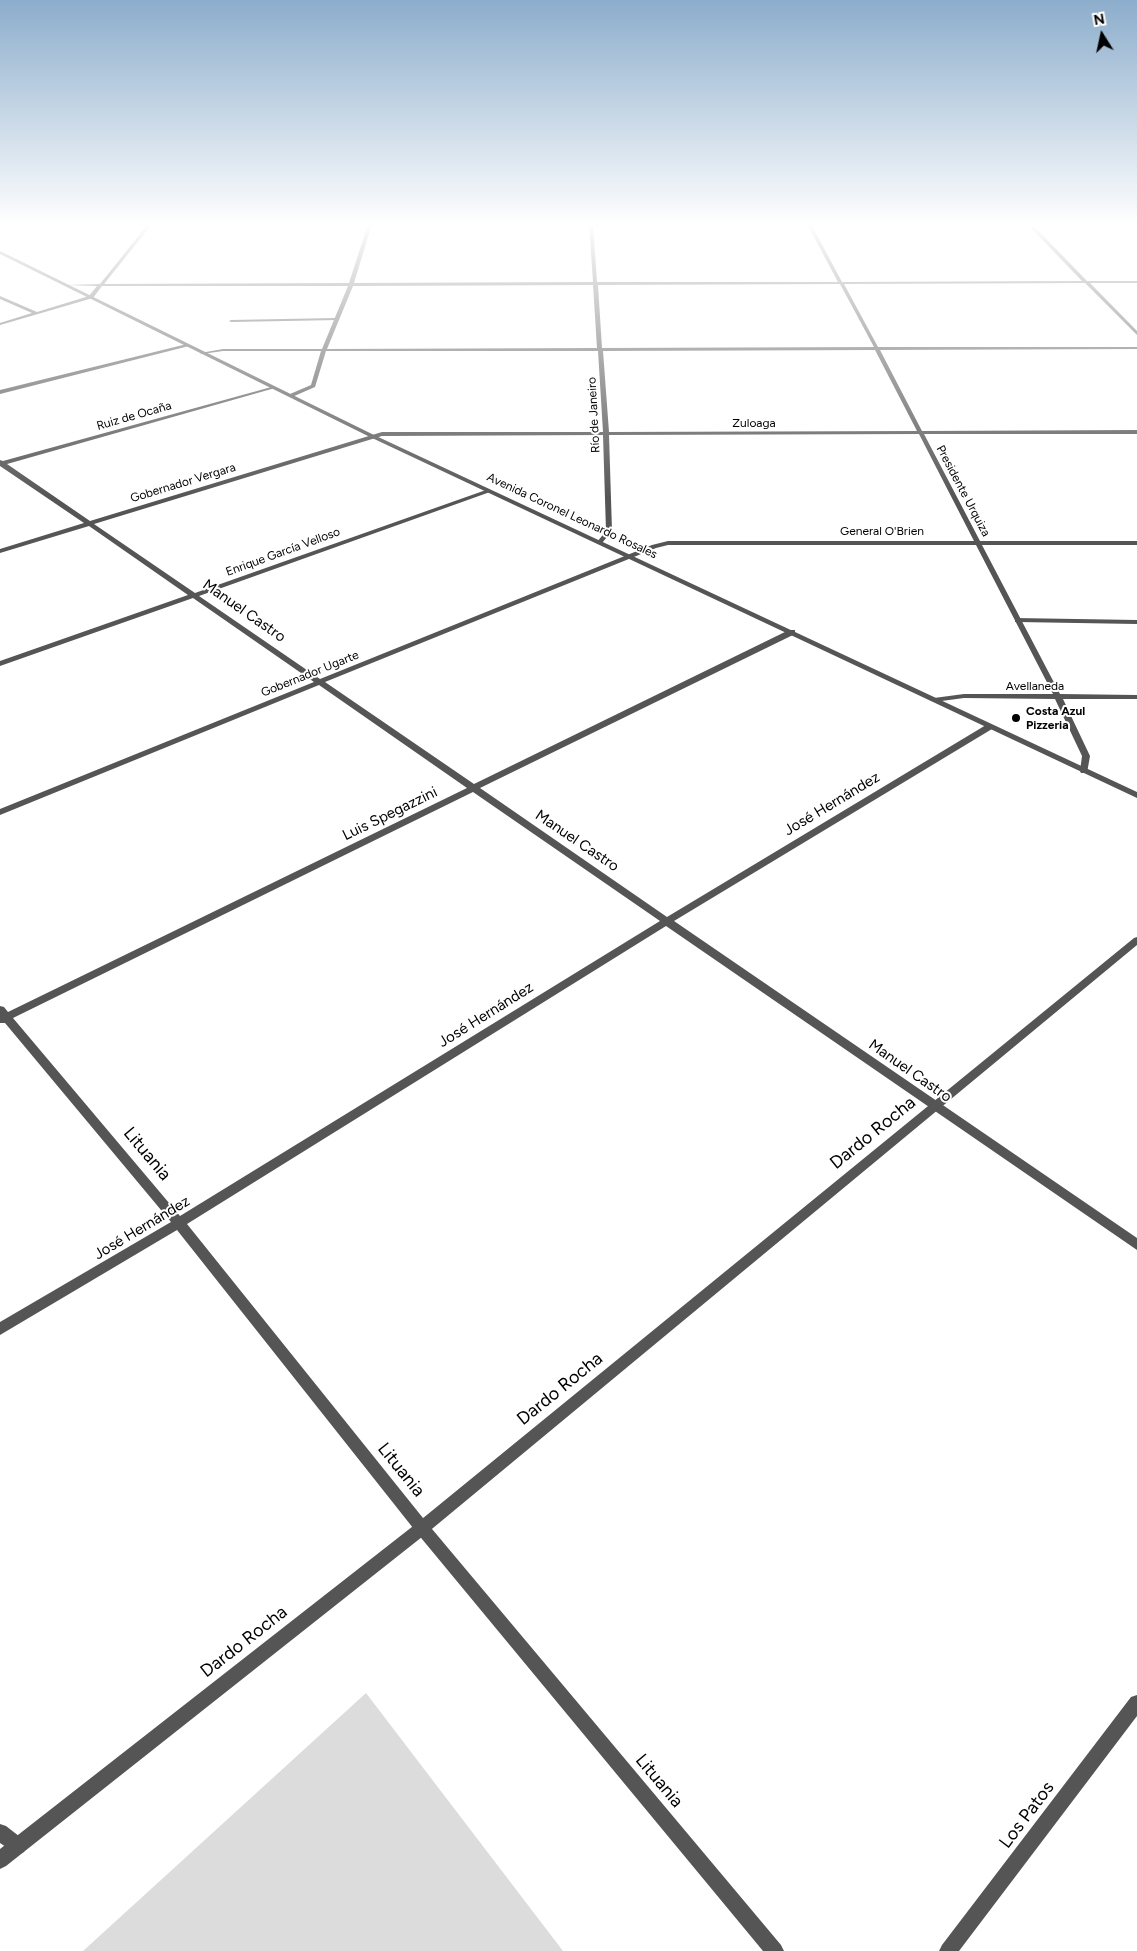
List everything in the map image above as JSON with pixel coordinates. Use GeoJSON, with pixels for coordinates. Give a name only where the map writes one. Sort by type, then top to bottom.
{"type":"FeatureCollection","features":[{"type":"Feature","properties":{"kind":"street"},"geometry":{"type":"LineString","coordinates":[[0,324],[29,315]]}},
{"type":"Feature","properties":{"kind":"street","name":"Avenida Coronel Leonardo Rosales"},"geometry":{"type":"LineString","coordinates":[[127,315],[372,436],[1137,796]]}},
{"type":"Feature","properties":{"kind":"street"},"geometry":{"type":"LineString","coordinates":[[292,396],[313,386],[338,315]]}},
{"type":"Feature","properties":{"kind":"street","name":"Río de Janeiro"},"geometry":{"type":"LineString","coordinates":[[598,315],[606,434],[609,524],[609,531],[600,542]]}},
{"type":"Feature","properties":{"kind":"street","name":"Presidente Urquiza"},"geometry":{"type":"LineString","coordinates":[[859,315],[1058,697],[1086,756],[1084,771]]}},
{"type":"Feature","properties":{"kind":"street"},"geometry":{"type":"LineString","coordinates":[[1119,315],[1137,334]]}},
{"type":"Feature","properties":{"kind":"street"},"geometry":{"type":"LineString","coordinates":[[231,321],[336,319]]}},
{"type":"Feature","properties":{"kind":"street"},"geometry":{"type":"LineString","coordinates":[[0,392],[187,345]]}},
{"type":"Feature","properties":{"kind":"street"},"geometry":{"type":"LineString","coordinates":[[202,352],[223,350],[1137,348]]}},
{"type":"Feature","properties":{"kind":"street","name":"Ruiz de Ocaña"},"geometry":{"type":"LineString","coordinates":[[1,463],[273,387]]}},
{"type":"Feature","properties":{"kind":"street","name":"Zuloaga"},"geometry":{"type":"LineString","coordinates":[[372,436],[393,433],[1137,432]]}},
{"type":"Feature","properties":{"kind":"street","name":"Gobernador Vergara"},"geometry":{"type":"LineString","coordinates":[[0,551],[372,436]]}},
{"type":"Feature","properties":{"kind":"street","name":"Manuel Castro"},"geometry":{"type":"LineString","coordinates":[[1,463],[1137,1246]]}},
{"type":"Feature","properties":{"kind":"street","name":"Enrique García Velloso"},"geometry":{"type":"LineString","coordinates":[[0,664],[488,491]]}},
{"type":"Feature","properties":{"kind":"street","name":"General O'Brien"},"geometry":{"type":"LineString","coordinates":[[628,555],[668,543],[1137,542]]}},
{"type":"Feature","properties":{"kind":"street","name":"Gobernador Ugarte"},"geometry":{"type":"LineString","coordinates":[[0,812],[628,555]]}},
{"type":"Feature","properties":{"kind":"street"},"geometry":{"type":"LineString","coordinates":[[1018,620],[1137,622]]}},
{"type":"Feature","properties":{"kind":"street","name":"Luis Spegazzini"},"geometry":{"type":"LineString","coordinates":[[2,1016],[792,632]]}},
{"type":"Feature","properties":{"kind":"street","name":"Avellaneda"},"geometry":{"type":"LineString","coordinates":[[934,700],[964,696],[1137,697]]}},
{"type":"Feature","properties":{"kind":"street","name":"José Hernández"},"geometry":{"type":"LineString","coordinates":[[0,1329],[180,1223],[667,921],[989,727]]}},
{"type":"Feature","properties":{"kind":"street","name":"Dardo Rocha"},"geometry":{"type":"LineString","coordinates":[[0,1860],[422,1528],[1137,940]]}},
{"type":"Feature","properties":{"kind":"street","name":"Lituania"},"geometry":{"type":"LineString","coordinates":[[2,1016],[180,1223],[422,1528],[775,1951]]}},
{"type":"Feature","properties":{"kind":"street","name":"Los Patos"},"geometry":{"type":"LineString","coordinates":[[948,1951],[1137,1703]]}},
{"type":"Feature","properties":{"kind":"street"},"geometry":{"type":"LineString","coordinates":[[0,1832],[18,1846]]}},
{"type":"Feature","properties":{"kind":"shaded area"},"geometry":{"type":"Polygon","coordinates":[[[366,1693],[563,1951],[83,1951],[366,1693]]]}},
{"type":"Feature","properties":{"kind":"place","name":"Costa Azul Pizzeria"},"geometry":{"type":"Point","coordinates":[1016,718]}}]}
